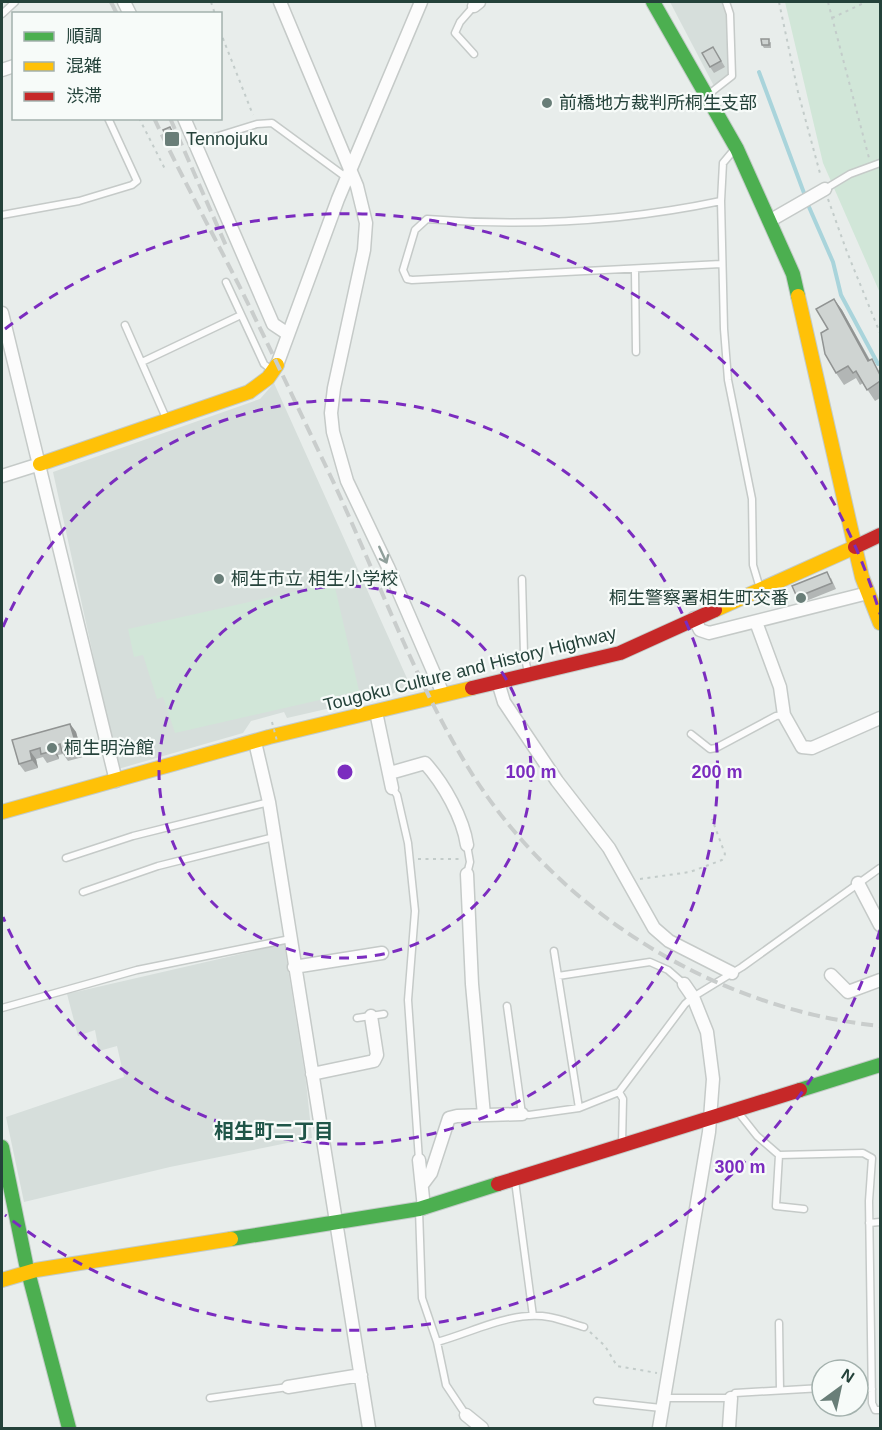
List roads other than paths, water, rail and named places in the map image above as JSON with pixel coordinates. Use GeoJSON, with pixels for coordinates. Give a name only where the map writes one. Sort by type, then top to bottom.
{"type":"FeatureCollection","features":[{"type":"Feature","properties":{"kind":"main road"},"geometry":{"type":"LineString","coordinates":[[653,2],[737,149],[771,220],[801,301],[855,547],[868,593],[880,622]]}},
{"type":"Feature","properties":{"kind":"main road"},"geometry":{"type":"LineString","coordinates":[[40,464],[249,392],[263,383],[275,368]]}},
{"type":"Feature","properties":{"kind":"main road","name":"Tougoku Culture and History Highway"},"geometry":{"type":"LineString","coordinates":[[2,812],[255,742],[443,694],[529,676],[620,653],[880,535]]}},
{"type":"Feature","properties":{"kind":"main road"},"geometry":{"type":"LineString","coordinates":[[2,1280],[29,1273],[421,1208],[515,1181],[622,1145],[880,1065]]}},
{"type":"Feature","properties":{"kind":"main road"},"geometry":{"type":"LineString","coordinates":[[2,1147],[29,1273],[69,1428]]}},
{"type":"Feature","properties":{"kind":"street"},"geometry":{"type":"LineString","coordinates":[[280,2],[364,210],[365,236],[331,413],[339,458],[443,694]]}},
{"type":"Feature","properties":{"kind":"street"},"geometry":{"type":"LineString","coordinates":[[275,368],[308,276],[421,2]]}},
{"type":"Feature","properties":{"kind":"street"},"geometry":{"type":"LineString","coordinates":[[185,120],[273,324],[288,334]]}},
{"type":"Feature","properties":{"kind":"street"},"geometry":{"type":"LineString","coordinates":[[771,220],[825,189]]}},
{"type":"Feature","properties":{"kind":"street"},"geometry":{"type":"LineString","coordinates":[[2,313],[116,781]]}},
{"type":"Feature","properties":{"kind":"street"},"geometry":{"type":"LineString","coordinates":[[2,476],[40,464]]}},
{"type":"Feature","properties":{"kind":"street"},"geometry":{"type":"LineString","coordinates":[[694,618],[700,630],[709,633],[868,593]]}},
{"type":"Feature","properties":{"kind":"street"},"geometry":{"type":"LineString","coordinates":[[756,622],[780,687],[784,715],[802,747],[806,749],[880,718]]}},
{"type":"Feature","properties":{"kind":"street"},"geometry":{"type":"LineString","coordinates":[[498,682],[504,702],[557,781],[609,848],[654,928],[661,935],[732,973]]}},
{"type":"Feature","properties":{"kind":"street"},"geometry":{"type":"LineString","coordinates":[[376,712],[392,788]]}},
{"type":"Feature","properties":{"kind":"street"},"geometry":{"type":"LineString","coordinates":[[255,742],[269,802],[369,1428]]}},
{"type":"Feature","properties":{"kind":"street"},"geometry":{"type":"LineString","coordinates":[[390,773],[425,763],[434,773],[465,829],[467,845]]}},
{"type":"Feature","properties":{"kind":"street"},"geometry":{"type":"LineString","coordinates":[[467,874],[472,984],[484,1115]]}},
{"type":"Feature","properties":{"kind":"street"},"geometry":{"type":"LineString","coordinates":[[858,883],[880,925]]}},
{"type":"Feature","properties":{"kind":"street"},"geometry":{"type":"LineString","coordinates":[[294,967],[382,953]]}},
{"type":"Feature","properties":{"kind":"street"},"geometry":{"type":"LineString","coordinates":[[831,975],[848,992],[880,980]]}},
{"type":"Feature","properties":{"kind":"street"},"geometry":{"type":"LineString","coordinates":[[659,1428],[710,1118],[713,1079],[711,1048],[693,997],[684,984]]}},
{"type":"Feature","properties":{"kind":"street"},"geometry":{"type":"LineString","coordinates":[[312,1074],[374,1061],[376,1055],[371,1016]]}},
{"type":"Feature","properties":{"kind":"street"},"geometry":{"type":"LineString","coordinates":[[422,1185],[431,1173],[449,1118],[522,1114]]}},
{"type":"Feature","properties":{"kind":"street"},"geometry":{"type":"LineString","coordinates":[[419,1160],[422,1185],[421,1208]]}},
{"type":"Feature","properties":{"kind":"street"},"geometry":{"type":"LineString","coordinates":[[288,1387],[362,1375]]}},
{"type":"Feature","properties":{"kind":"street"},"geometry":{"type":"LineString","coordinates":[[729,1428],[731,1398]]}},
{"type":"Feature","properties":{"kind":"street"},"geometry":{"type":"LineString","coordinates":[[466,1415],[483,1428]]}},
{"type":"Feature","properties":{"kind":"lane"},"geometry":{"type":"LineString","coordinates":[[2,14],[3,2]]}},
{"type":"Feature","properties":{"kind":"lane"},"geometry":{"type":"LineString","coordinates":[[2,14],[15,2]]}},
{"type":"Feature","properties":{"kind":"lane"},"geometry":{"type":"LineString","coordinates":[[707,96],[732,76],[730,15],[726,2]]}},
{"type":"Feature","properties":{"kind":"lane"},"geometry":{"type":"LineString","coordinates":[[474,54],[456,33],[460,22],[476,4]]}},
{"type":"Feature","properties":{"kind":"lane"},"geometry":{"type":"LineString","coordinates":[[2,215],[79,201],[132,186],[137,181],[109,120]]}},
{"type":"Feature","properties":{"kind":"lane"},"geometry":{"type":"LineString","coordinates":[[215,137],[257,124],[272,123],[350,175]]}},
{"type":"Feature","properties":{"kind":"lane"},"geometry":{"type":"LineString","coordinates":[[737,149],[730,153],[723,163],[721,264],[728,380],[752,499],[753,565],[760,589]]}},
{"type":"Feature","properties":{"kind":"lane"},"geometry":{"type":"LineString","coordinates":[[825,189],[850,174],[880,163]]}},
{"type":"Feature","properties":{"kind":"lane"},"geometry":{"type":"LineString","coordinates":[[721,201],[623,217],[491,223],[427,219],[415,230],[403,270],[407,279],[412,280],[635,271],[721,264]]}},
{"type":"Feature","properties":{"kind":"lane"},"geometry":{"type":"LineString","coordinates":[[635,271],[636,352]]}},
{"type":"Feature","properties":{"kind":"lane"},"geometry":{"type":"LineString","coordinates":[[226,282],[264,364],[275,368]]}},
{"type":"Feature","properties":{"kind":"lane"},"geometry":{"type":"LineString","coordinates":[[141,362],[241,315]]}},
{"type":"Feature","properties":{"kind":"lane"},"geometry":{"type":"LineString","coordinates":[[125,325],[168,421]]}},
{"type":"Feature","properties":{"kind":"lane"},"geometry":{"type":"LineString","coordinates":[[522,579],[524,654],[529,676]]}},
{"type":"Feature","properties":{"kind":"lane"},"geometry":{"type":"LineString","coordinates":[[691,734],[710,749],[716,748],[776,716],[784,715]]}},
{"type":"Feature","properties":{"kind":"lane"},"geometry":{"type":"LineString","coordinates":[[392,788],[397,795],[410,861],[415,911],[408,1000],[419,1160]]}},
{"type":"Feature","properties":{"kind":"lane"},"geometry":{"type":"LineString","coordinates":[[66,858],[133,836],[269,802]]}},
{"type":"Feature","properties":{"kind":"lane"},"geometry":{"type":"LineString","coordinates":[[83,892],[158,866],[274,837]]}},
{"type":"Feature","properties":{"kind":"lane"},"geometry":{"type":"LineString","coordinates":[[467,845],[470,862],[467,874]]}},
{"type":"Feature","properties":{"kind":"lane"},"geometry":{"type":"LineString","coordinates":[[507,1005],[522,1114],[530,1115],[579,1108],[620,1092],[693,997],[732,973],[880,868]]}},
{"type":"Feature","properties":{"kind":"lane"},"geometry":{"type":"LineString","coordinates":[[2,1008],[137,970],[290,939]]}},
{"type":"Feature","properties":{"kind":"lane"},"geometry":{"type":"LineString","coordinates":[[554,951],[579,1108]]}},
{"type":"Feature","properties":{"kind":"lane"},"geometry":{"type":"LineString","coordinates":[[558,976],[650,962],[668,970],[684,984]]}},
{"type":"Feature","properties":{"kind":"lane"},"geometry":{"type":"LineString","coordinates":[[357,1018],[384,1014]]}},
{"type":"Feature","properties":{"kind":"lane"},"geometry":{"type":"LineString","coordinates":[[620,1092],[622,1145]]}},
{"type":"Feature","properties":{"kind":"lane"},"geometry":{"type":"LineString","coordinates":[[737,1110],[757,1136],[779,1155],[869,1154],[872,1162],[869,1223],[872,1389],[874,1410],[880,1410]]}},
{"type":"Feature","properties":{"kind":"lane"},"geometry":{"type":"LineString","coordinates":[[779,1155],[776,1206],[804,1209]]}},
{"type":"Feature","properties":{"kind":"lane"},"geometry":{"type":"LineString","coordinates":[[515,1181],[533,1316]]}},
{"type":"Feature","properties":{"kind":"lane"},"geometry":{"type":"LineString","coordinates":[[421,1208],[422,1298],[437,1342],[447,1385],[466,1415]]}},
{"type":"Feature","properties":{"kind":"lane"},"geometry":{"type":"LineString","coordinates":[[869,1223],[880,1222]]}},
{"type":"Feature","properties":{"kind":"lane"},"geometry":{"type":"LineString","coordinates":[[437,1342],[494,1323],[533,1316],[548,1317],[584,1327]]}},
{"type":"Feature","properties":{"kind":"lane"},"geometry":{"type":"LineString","coordinates":[[779,1323],[780,1390]]}},
{"type":"Feature","properties":{"kind":"lane"},"geometry":{"type":"LineString","coordinates":[[210,1398],[288,1387]]}},
{"type":"Feature","properties":{"kind":"lane"},"geometry":{"type":"LineString","coordinates":[[597,1401],[663,1403],[731,1398],[735,1393],[810,1389]]}},
{"type":"Feature","properties":{"kind":"waterway"},"geometry":{"type":"LineString","coordinates":[[759,72],[804,193]]}},
{"type":"Feature","properties":{"kind":"waterway"},"geometry":{"type":"LineString","coordinates":[[809,207],[833,262],[841,295],[878,364],[880,363]]}},
{"type":"Feature","properties":{"kind":"railway"},"geometry":{"type":"LineString","coordinates":[[111,2],[116,12]]}},
{"type":"Feature","properties":{"kind":"railway"},"geometry":{"type":"LineString","coordinates":[[155,120],[285,380],[433,705],[474,777],[510,827],[552,872],[599,912],[649,947],[703,976],[760,999],[819,1016],[880,1026]]}},
{"type":"Feature","properties":{"kind":"railway"},"geometry":{"type":"LineString","coordinates":[[171,120],[227,248]]}},
{"type":"Feature","properties":{"kind":"place","name":"前橋地方裁判所桐生支部"},"geometry":{"type":"Point","coordinates":[547,103]}},
{"type":"Feature","properties":{"kind":"place","name":"Tennojuku"},"geometry":{"type":"Point","coordinates":[172,139]}},
{"type":"Feature","properties":{"kind":"place","name":"桐生市立 相生小学校"},"geometry":{"type":"Point","coordinates":[219,579]}},
{"type":"Feature","properties":{"kind":"place","name":"桐生警察署相生町交番"},"geometry":{"type":"Point","coordinates":[801,598]}},
{"type":"Feature","properties":{"kind":"place","name":"桐生明治館"},"geometry":{"type":"Point","coordinates":[52,748]}},
{"type":"Feature","properties":{"kind":"district","name":"相生町二丁目"},"geometry":{"type":"Point","coordinates":[274,1131]}}]}
